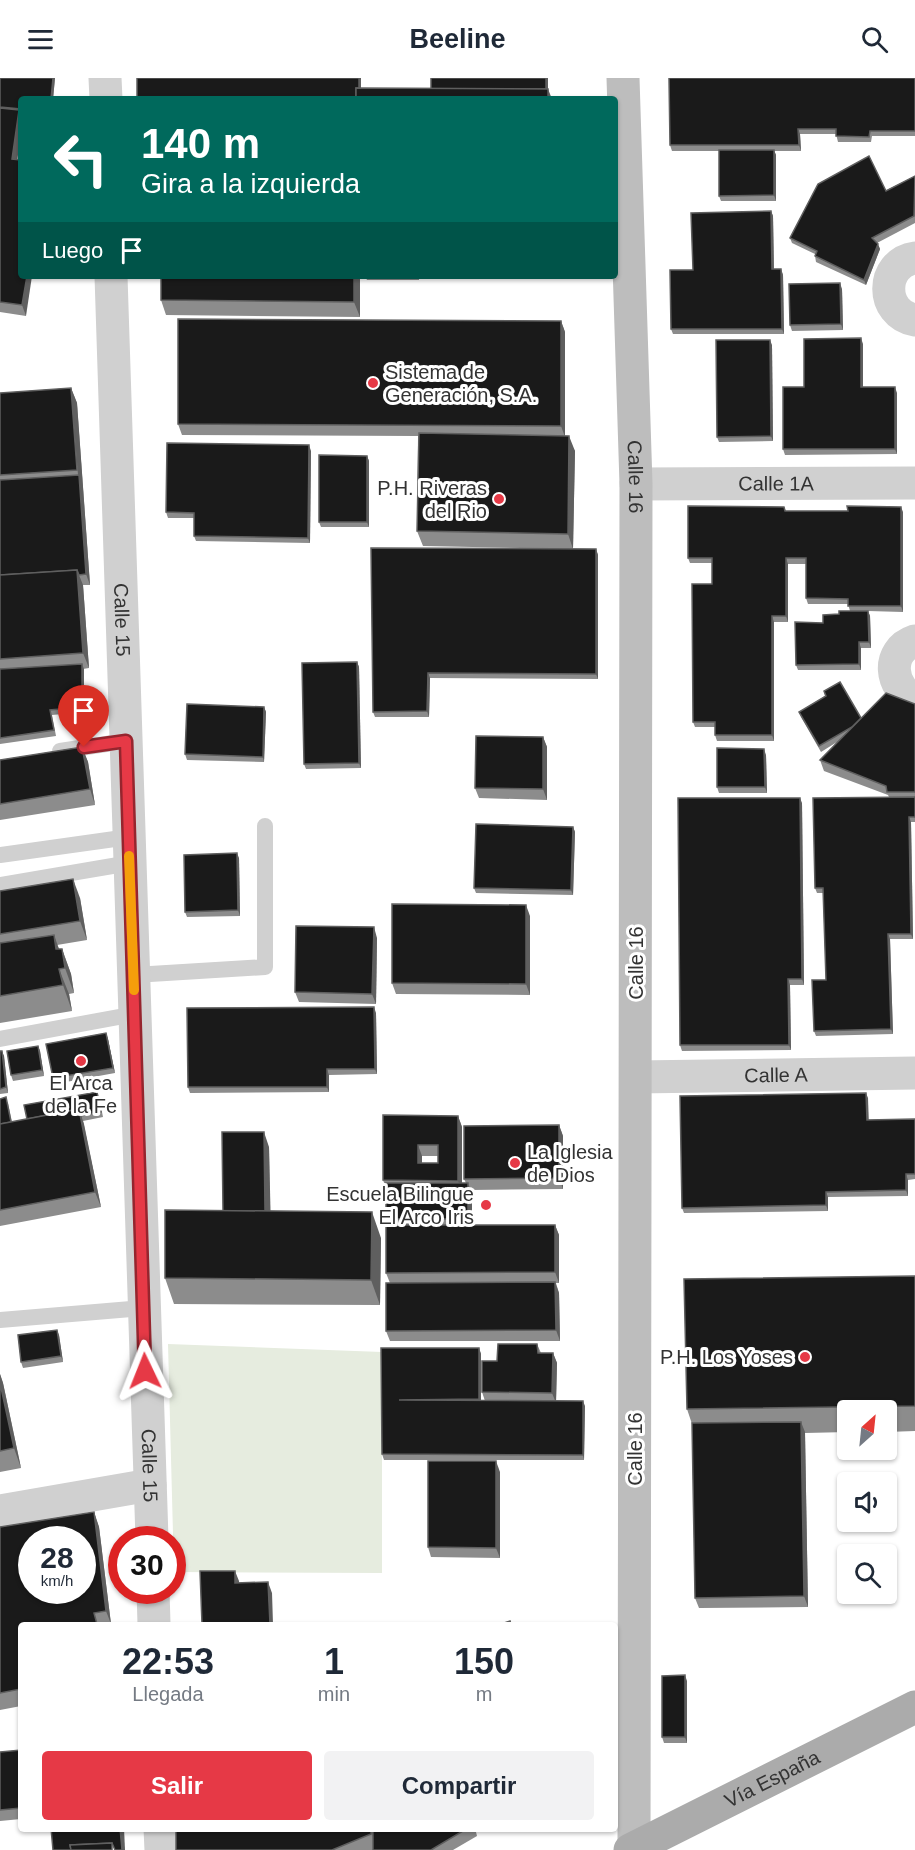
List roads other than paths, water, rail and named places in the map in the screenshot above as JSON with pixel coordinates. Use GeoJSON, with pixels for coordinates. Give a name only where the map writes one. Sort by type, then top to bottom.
{"type":"FeatureCollection","features":[{"type":"Feature","properties":{"kind":"main road","name":"Calle 16"},"geometry":{"type":"LineString","coordinates":[[623,78],[636,484],[632,1849]]}},
{"type":"Feature","properties":{"kind":"main road","name":"Vía España"},"geometry":{"type":"LineString","coordinates":[[632,1849],[915,1707]]}},
{"type":"Feature","properties":{"kind":"street"},"geometry":{"type":"LineString","coordinates":[[105,78],[106,96]]}},
{"type":"Feature","properties":{"kind":"street"},"geometry":{"type":"LineString","coordinates":[[915,258],[901,263],[894,270],[888,288],[894,307],[901,314],[915,320]]}},
{"type":"Feature","properties":{"kind":"street","name":"Calle 15"},"geometry":{"type":"LineString","coordinates":[[111,279],[152,1526]]}},
{"type":"Feature","properties":{"kind":"street","name":"Calle 1A"},"geometry":{"type":"LineString","coordinates":[[636,484],[915,483]]}},
{"type":"Feature","properties":{"kind":"street"},"geometry":{"type":"LineString","coordinates":[[915,641],[903,648],[894,667],[898,687],[915,700]]}},
{"type":"Feature","properties":{"kind":"street","name":"Calle A"},"geometry":{"type":"LineString","coordinates":[[636,1077],[915,1074]]}},
{"type":"Feature","properties":{"kind":"street"},"geometry":{"type":"LineString","coordinates":[[0,1511],[150,1485]]}},
{"type":"Feature","properties":{"kind":"street"},"geometry":{"type":"LineString","coordinates":[[153,1604],[154,1622]]}},
{"type":"Feature","properties":{"kind":"street"},"geometry":{"type":"LineString","coordinates":[[160,1832],[161,1850]]}},
{"type":"Feature","properties":{"kind":"lane"},"geometry":{"type":"LineString","coordinates":[[46,753],[126,741]]}},
{"type":"Feature","properties":{"kind":"lane"},"geometry":{"type":"LineString","coordinates":[[134,975],[265,967],[265,826]]}},
{"type":"Feature","properties":{"kind":"lane"},"geometry":{"type":"LineString","coordinates":[[0,855],[129,850]]}},
{"type":"Feature","properties":{"kind":"lane"},"geometry":{"type":"LineString","coordinates":[[0,885],[129,850]]}},
{"type":"Feature","properties":{"kind":"lane"},"geometry":{"type":"LineString","coordinates":[[0,1039],[135,1014]]}},
{"type":"Feature","properties":{"kind":"lane"},"geometry":{"type":"LineString","coordinates":[[0,1320],[143,1308]]}},
{"type":"Feature","properties":{"kind":"place","name":"Sistema de Generación, S.A."},"geometry":{"type":"Point","coordinates":[373,383]}},
{"type":"Feature","properties":{"kind":"place","name":"P.H. Riveras del Rio"},"geometry":{"type":"Point","coordinates":[499,499]}},
{"type":"Feature","properties":{"kind":"place","name":"El Arca de la Fe"},"geometry":{"type":"Point","coordinates":[81,1061]}},
{"type":"Feature","properties":{"kind":"place","name":"La Iglesia de Dios"},"geometry":{"type":"Point","coordinates":[515,1163]}},
{"type":"Feature","properties":{"kind":"place","name":"Escuela Bilingue El Arco Iris"},"geometry":{"type":"Point","coordinates":[486,1205]}},
{"type":"Feature","properties":{"kind":"place","name":"P.H. Los Yoses"},"geometry":{"type":"Point","coordinates":[805,1357]}}]}
